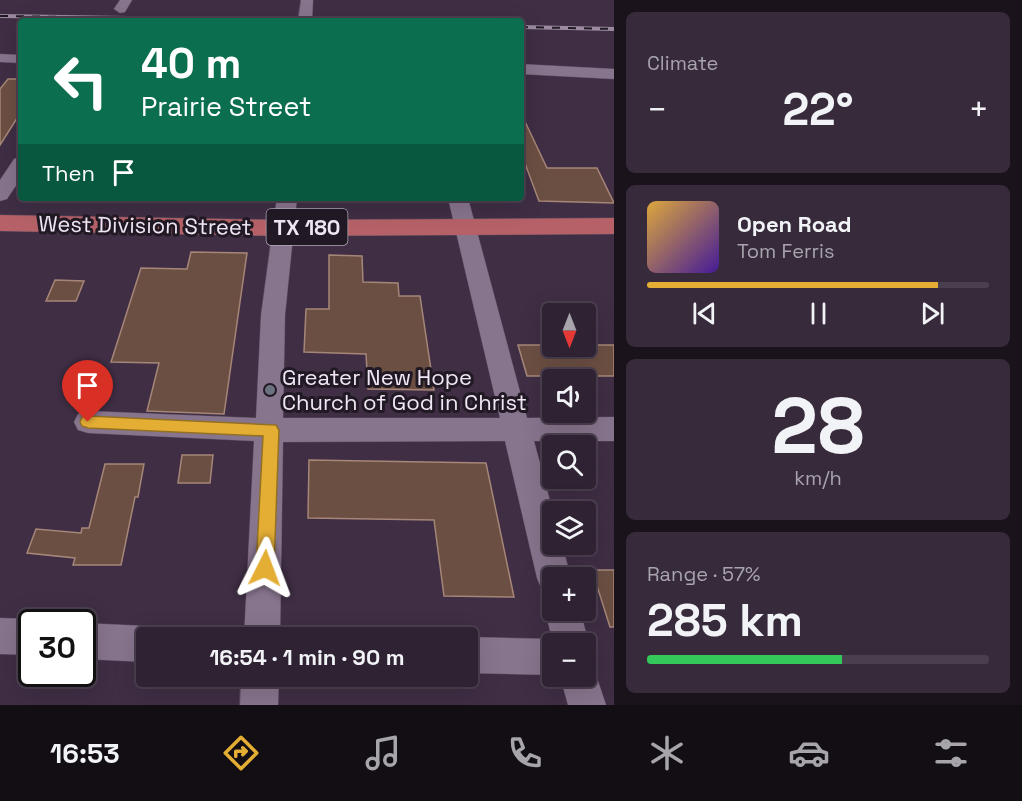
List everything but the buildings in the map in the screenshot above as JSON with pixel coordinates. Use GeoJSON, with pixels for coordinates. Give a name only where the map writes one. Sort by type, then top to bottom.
{"type":"FeatureCollection","features":[{"type":"Feature","properties":{"kind":"main road","name":"West Division Street"},"geometry":{"type":"LineString","coordinates":[[0,223],[283,228],[614,226]]}},
{"type":"Feature","properties":{"kind":"street"},"geometry":{"type":"LineString","coordinates":[[305,18],[308,0]]}},
{"type":"Feature","properties":{"kind":"street"},"geometry":{"type":"LineString","coordinates":[[0,58],[18,59]]}},
{"type":"Feature","properties":{"kind":"street"},"geometry":{"type":"LineString","coordinates":[[524,69],[609,74],[614,88]]}},
{"type":"Feature","properties":{"kind":"street"},"geometry":{"type":"LineString","coordinates":[[0,195],[18,168]]}},
{"type":"Feature","properties":{"kind":"street"},"geometry":{"type":"LineString","coordinates":[[262,627],[271,430],[273,315],[287,201]]}},
{"type":"Feature","properties":{"kind":"street"},"geometry":{"type":"LineString","coordinates":[[459,201],[551,567]]}},
{"type":"Feature","properties":{"kind":"street"},"geometry":{"type":"LineString","coordinates":[[88,422],[271,430],[614,429]]}},
{"type":"Feature","properties":{"kind":"street"},"geometry":{"type":"LineString","coordinates":[[0,636],[18,637]]}},
{"type":"Feature","properties":{"kind":"street"},"geometry":{"type":"LineString","coordinates":[[96,641],[136,643]]}},
{"type":"Feature","properties":{"kind":"street"},"geometry":{"type":"LineString","coordinates":[[478,656],[542,657]]}},
{"type":"Feature","properties":{"kind":"street"},"geometry":{"type":"LineString","coordinates":[[259,705],[260,687]]}},
{"type":"Feature","properties":{"kind":"street"},"geometry":{"type":"LineString","coordinates":[[582,687],[587,705]]}},
{"type":"Feature","properties":{"kind":"railway"},"geometry":{"type":"LineString","coordinates":[[0,16],[132,18]]}},
{"type":"Feature","properties":{"kind":"railway"},"geometry":{"type":"LineString","coordinates":[[524,27],[614,29]]}},
{"type":"Feature","properties":{"kind":"place","name":"Greater New Hope Church of God in Christ"},"geometry":{"type":"Point","coordinates":[270,390]}},
{"type":"Feature","properties":{"kind":"route"},"geometry":{"type":"LineString","coordinates":[[88,422],[271,430],[265,568]]}}]}
